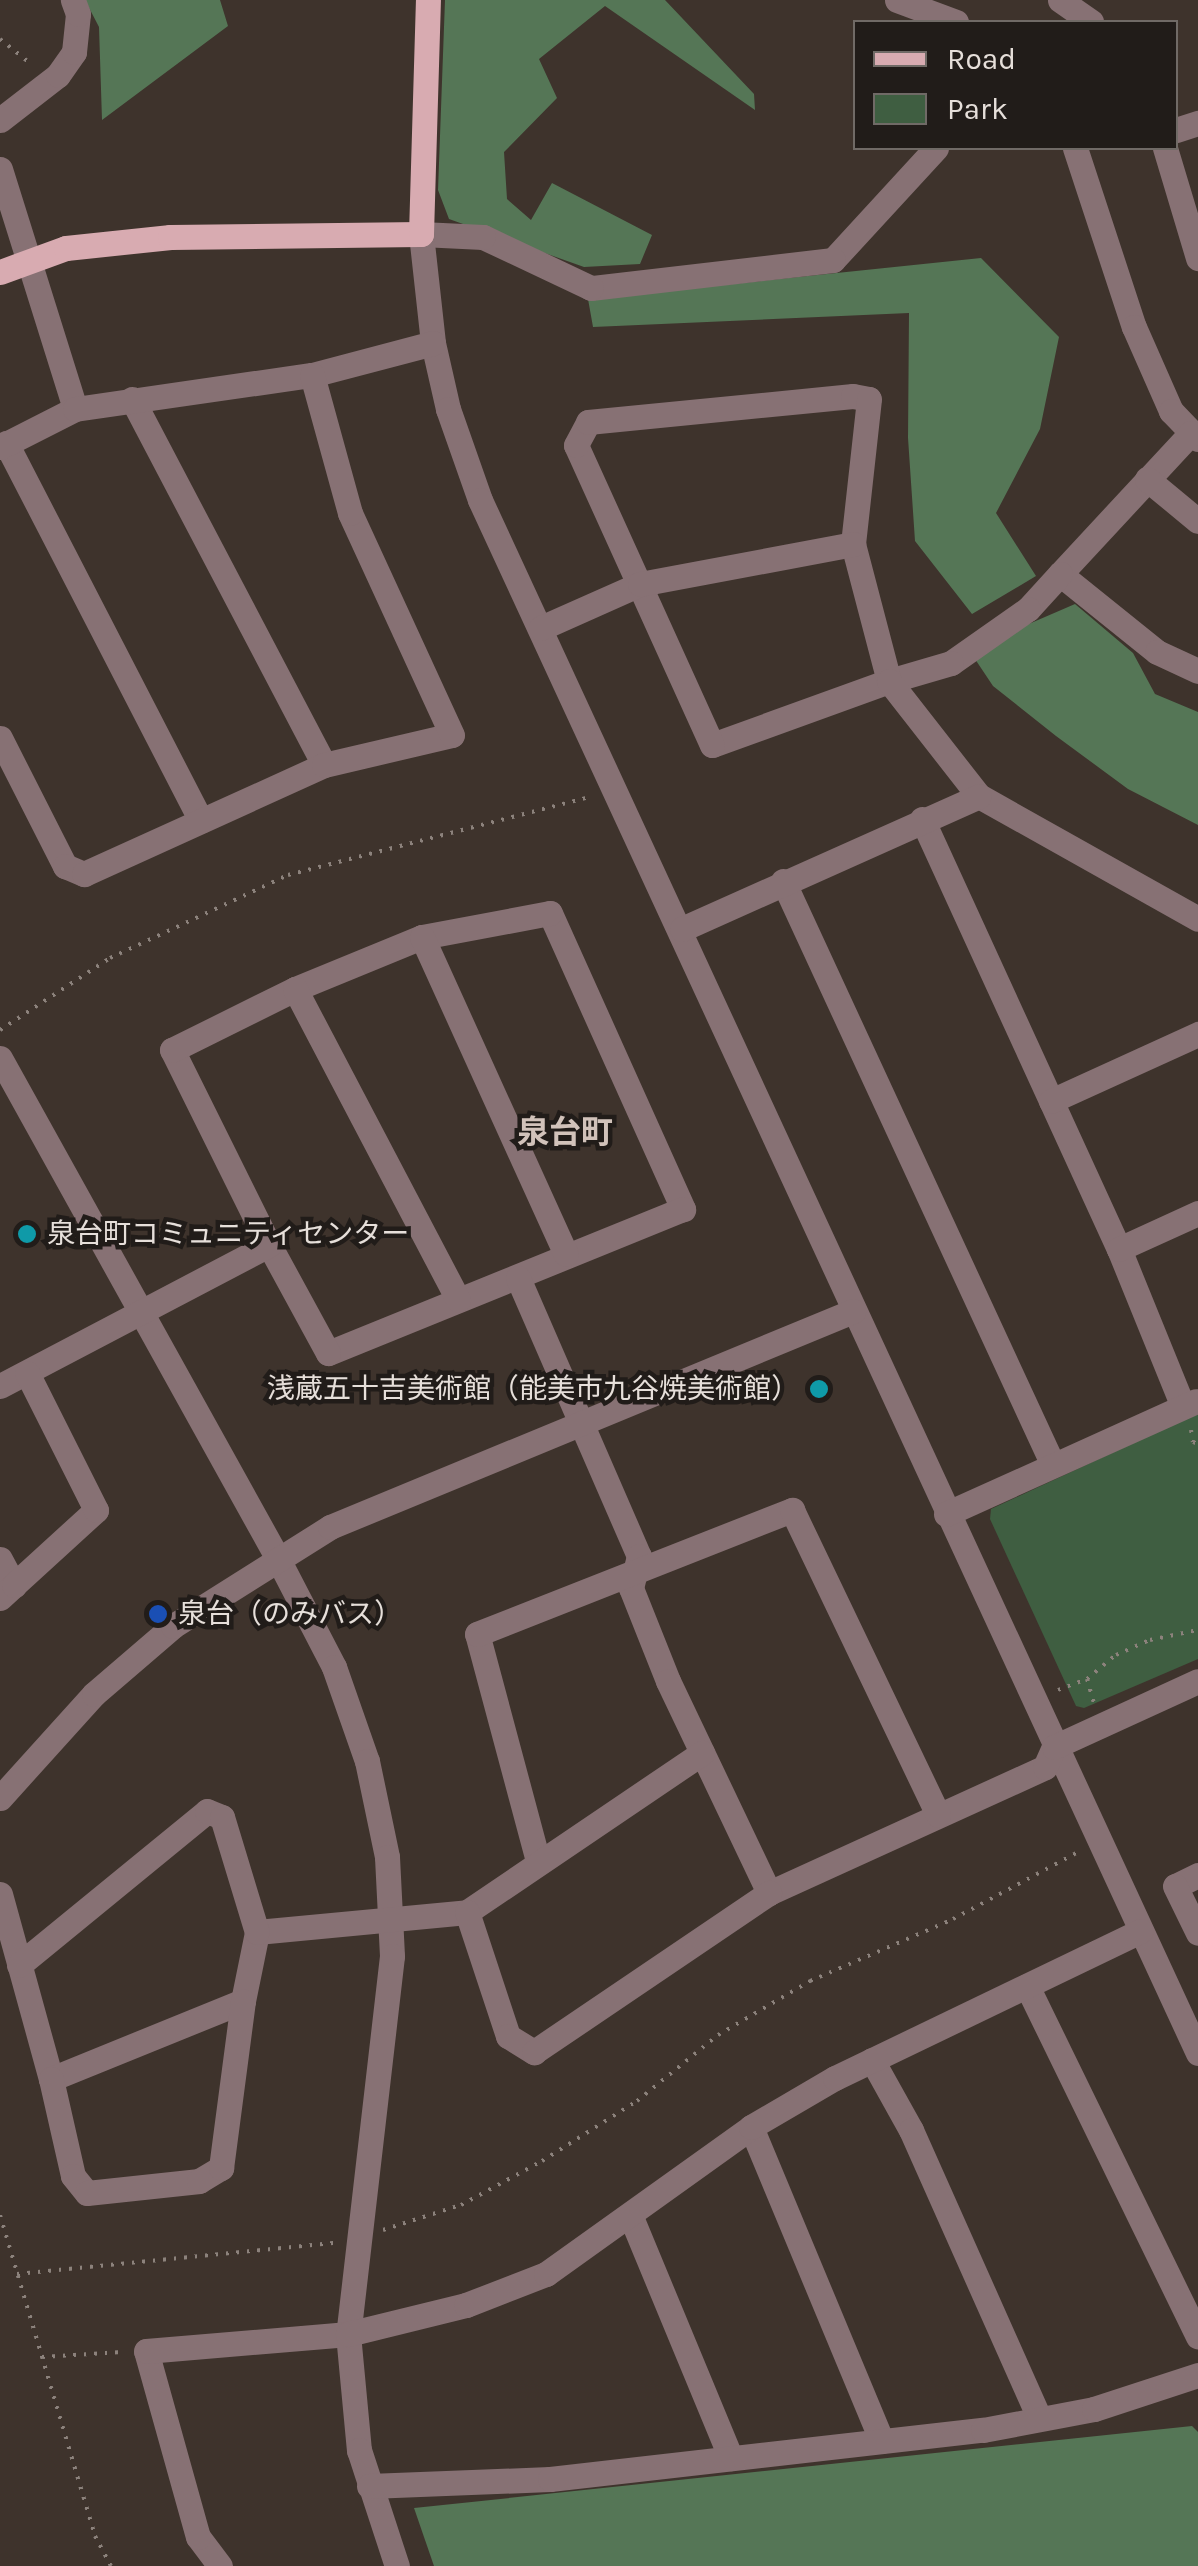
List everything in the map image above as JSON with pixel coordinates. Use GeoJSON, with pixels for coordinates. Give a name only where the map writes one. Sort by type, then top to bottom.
{"type":"FeatureCollection","features":[{"type":"Feature","properties":{"kind":"main road"},"geometry":{"type":"LineString","coordinates":[[0,272],[66,248],[170,237],[420,234],[428,0]]}},
{"type":"Feature","properties":{"kind":"street"},"geometry":{"type":"LineString","coordinates":[[0,120],[53,79],[74,52],[78,14],[73,0]]}},
{"type":"Feature","properties":{"kind":"street"},"geometry":{"type":"LineString","coordinates":[[897,0],[951,20]]}},
{"type":"Feature","properties":{"kind":"street"},"geometry":{"type":"LineString","coordinates":[[1058,6],[1087,20]]}},
{"type":"Feature","properties":{"kind":"street"},"geometry":{"type":"LineString","coordinates":[[934,150],[833,260],[591,288],[482,237],[420,234],[434,343],[448,409],[480,500],[682,929],[946,1514],[1198,2052]]}},
{"type":"Feature","properties":{"kind":"street"},"geometry":{"type":"LineString","coordinates":[[1076,150],[1134,327],[1171,411],[1195,436],[1147,480],[1028,609],[951,663],[890,681],[712,745],[576,445],[588,422],[853,396],[869,399],[853,544],[890,681],[978,796],[1198,918]]}},
{"type":"Feature","properties":{"kind":"street"},"geometry":{"type":"LineString","coordinates":[[1166,150],[1198,258]]}},
{"type":"Feature","properties":{"kind":"street"},"geometry":{"type":"LineString","coordinates":[[0,169],[74,409]]}},
{"type":"Feature","properties":{"kind":"street"},"geometry":{"type":"LineString","coordinates":[[201,821],[3,445],[74,409],[312,374],[434,343]]}},
{"type":"Feature","properties":{"kind":"street"},"geometry":{"type":"LineString","coordinates":[[1,743],[65,866],[84,874],[324,765],[452,735],[350,513],[312,374]]}},
{"type":"Feature","properties":{"kind":"street"},"geometry":{"type":"LineString","coordinates":[[132,399],[324,765]]}},
{"type":"Feature","properties":{"kind":"street"},"geometry":{"type":"LineString","coordinates":[[1147,480],[1198,522]]}},
{"type":"Feature","properties":{"kind":"street"},"geometry":{"type":"LineString","coordinates":[[540,628],[640,584],[853,544]]}},
{"type":"Feature","properties":{"kind":"street"},"geometry":{"type":"LineString","coordinates":[[1060,574],[1156,652],[1198,671]]}},
{"type":"Feature","properties":{"kind":"street"},"geometry":{"type":"LineString","coordinates":[[682,929],[978,796]]}},
{"type":"Feature","properties":{"kind":"street"},"geometry":{"type":"LineString","coordinates":[[922,819],[1191,1403],[946,1514]]}},
{"type":"Feature","properties":{"kind":"street"},"geometry":{"type":"LineString","coordinates":[[783,881],[1052,1463]]}},
{"type":"Feature","properties":{"kind":"street"},"geometry":{"type":"LineString","coordinates":[[550,913],[684,1209],[328,1354],[268,1245],[172,1050],[295,989],[422,938],[550,913]]}},
{"type":"Feature","properties":{"kind":"street"},"geometry":{"type":"LineString","coordinates":[[422,938],[566,1254]]}},
{"type":"Feature","properties":{"kind":"street"},"geometry":{"type":"LineString","coordinates":[[295,989],[458,1300]]}},
{"type":"Feature","properties":{"kind":"street"},"geometry":{"type":"LineString","coordinates":[[1051,1101],[1198,1034]]}},
{"type":"Feature","properties":{"kind":"street"},"geometry":{"type":"LineString","coordinates":[[0,1058],[278,1559],[350,1706],[380,1814],[392,1917],[390,1999],[348,2334],[351,2395],[370,2486],[397,2566]]}},
{"type":"Feature","properties":{"kind":"street"},"geometry":{"type":"LineString","coordinates":[[1119,1249],[1198,1213]]}},
{"type":"Feature","properties":{"kind":"street"},"geometry":{"type":"LineString","coordinates":[[0,1386],[268,1245]]}},
{"type":"Feature","properties":{"kind":"street"},"geometry":{"type":"LineString","coordinates":[[518,1278],[639,1556],[631,1588],[702,1753],[769,1893]]}},
{"type":"Feature","properties":{"kind":"street"},"geometry":{"type":"LineString","coordinates":[[0,1798],[46,1744],[126,1665],[173,1626],[330,1527],[853,1311]]}},
{"type":"Feature","properties":{"kind":"street"},"geometry":{"type":"LineString","coordinates":[[7,1592],[96,1510],[28,1372]]}},
{"type":"Feature","properties":{"kind":"street"},"geometry":{"type":"LineString","coordinates":[[538,1861],[477,1634],[792,1510],[938,1815]]}},
{"type":"Feature","properties":{"kind":"street"},"geometry":{"type":"LineString","coordinates":[[0,1560],[7,1592]]}},
{"type":"Feature","properties":{"kind":"street"},"geometry":{"type":"LineString","coordinates":[[467,1912],[508,2036],[534,2052],[769,1893],[1044,1767],[1054,1747],[1198,1681]]}},
{"type":"Feature","properties":{"kind":"street"},"geometry":{"type":"LineString","coordinates":[[257,1932],[467,1912],[702,1753]]}},
{"type":"Feature","properties":{"kind":"street"},"geometry":{"type":"LineString","coordinates":[[0,1894],[74,2176],[87,2193],[200,2181],[221,2168],[243,2000],[257,1932],[222,1817],[207,1811],[19,1965]]}},
{"type":"Feature","properties":{"kind":"street"},"geometry":{"type":"LineString","coordinates":[[1198,1875],[1175,1886],[1198,1932]]}},
{"type":"Feature","properties":{"kind":"street"},"geometry":{"type":"LineString","coordinates":[[220,2566],[198,2537],[146,2351],[348,2334],[466,2306],[546,2274],[632,2217],[751,2127],[872,2060],[1140,1930]]}},
{"type":"Feature","properties":{"kind":"street"},"geometry":{"type":"LineString","coordinates":[[1026,1986],[1198,2336]]}},
{"type":"Feature","properties":{"kind":"street"},"geometry":{"type":"LineString","coordinates":[[50,2079],[243,2000]]}},
{"type":"Feature","properties":{"kind":"street"},"geometry":{"type":"LineString","coordinates":[[872,2060],[911,2130],[1039,2417]]}},
{"type":"Feature","properties":{"kind":"street"},"geometry":{"type":"LineString","coordinates":[[751,2127],[882,2441]]}},
{"type":"Feature","properties":{"kind":"street"},"geometry":{"type":"LineString","coordinates":[[632,2217],[731,2458]]}},
{"type":"Feature","properties":{"kind":"street"},"geometry":{"type":"LineString","coordinates":[[370,2486],[550,2479],[984,2430],[1094,2409],[1198,2375]]}},
{"type":"Feature","properties":{"kind":"path"},"geometry":{"type":"LineString","coordinates":[[0,38],[53,79]]}},
{"type":"Feature","properties":{"kind":"path"},"geometry":{"type":"LineString","coordinates":[[0,1030],[110,958],[288,875],[617,790]]}},
{"type":"Feature","properties":{"kind":"path"},"geometry":{"type":"LineString","coordinates":[[1034,1700],[1087,1679],[1116,1655],[1150,1640],[1198,1630]]}},
{"type":"Feature","properties":{"kind":"path"},"geometry":{"type":"LineString","coordinates":[[16,2274],[338,2243],[461,2205],[637,2101],[718,2035],[810,1981],[953,1919],[1101,1842]]}},
{"type":"Feature","properties":{"kind":"path"},"geometry":{"type":"LineString","coordinates":[[0,2215],[95,2536],[110,2566]]}},
{"type":"Feature","properties":{"kind":"path"},"geometry":{"type":"LineString","coordinates":[[42,2357],[146,2351]]}},
{"type":"Feature","properties":{"kind":"green space"},"geometry":{"type":"Polygon","coordinates":[[[85,0],[220,0],[228,26],[102,120],[99,27],[85,0]]]}},
{"type":"Feature","properties":{"kind":"green space"},"geometry":{"type":"Polygon","coordinates":[[[445,0],[665,0],[754,94],[755,110],[605,6],[539,59],[557,98],[504,152],[507,199],[531,220],[552,183],[652,235],[640,264],[584,267],[449,219],[438,190],[445,0]]]}},
{"type":"Feature","properties":{"kind":"green space"},"geometry":{"type":"Polygon","coordinates":[[[981,258],[1059,337],[1040,429],[996,513],[1036,576],[972,614],[915,541],[908,438],[909,313],[593,327],[588,299],[981,258]]]}},
{"type":"Feature","properties":{"kind":"green space"},"geometry":{"type":"Polygon","coordinates":[[[1075,604],[1133,653],[1155,694],[1198,712],[1198,825],[1128,789],[1056,736],[993,686],[971,653],[978,646],[1075,604]]]}},
{"type":"Feature","properties":{"kind":"green space"},"geometry":{"type":"Polygon","coordinates":[[[1198,1413],[1198,1659],[1084,1708],[1076,1706],[990,1519],[991,1509],[1198,1413]]]}},
{"type":"Feature","properties":{"kind":"green space"},"geometry":{"type":"Polygon","coordinates":[[[1192,2426],[1198,2432],[1198,2566],[434,2566],[414,2508],[1192,2426]]]}},
{"type":"Feature","properties":{"kind":"place","name":"泉台町コミュニティセンター"},"geometry":{"type":"Point","coordinates":[27,1234]}},
{"type":"Feature","properties":{"kind":"place","name":"浅蔵五十吉美術館（能美市九谷焼美術館）"},"geometry":{"type":"Point","coordinates":[819,1389]}},
{"type":"Feature","properties":{"kind":"place","name":"泉台（のみバス）"},"geometry":{"type":"Point","coordinates":[158,1614]}},
{"type":"Feature","properties":{"kind":"district","name":"泉台町"},"geometry":{"type":"Point","coordinates":[565,1133]}}]}
